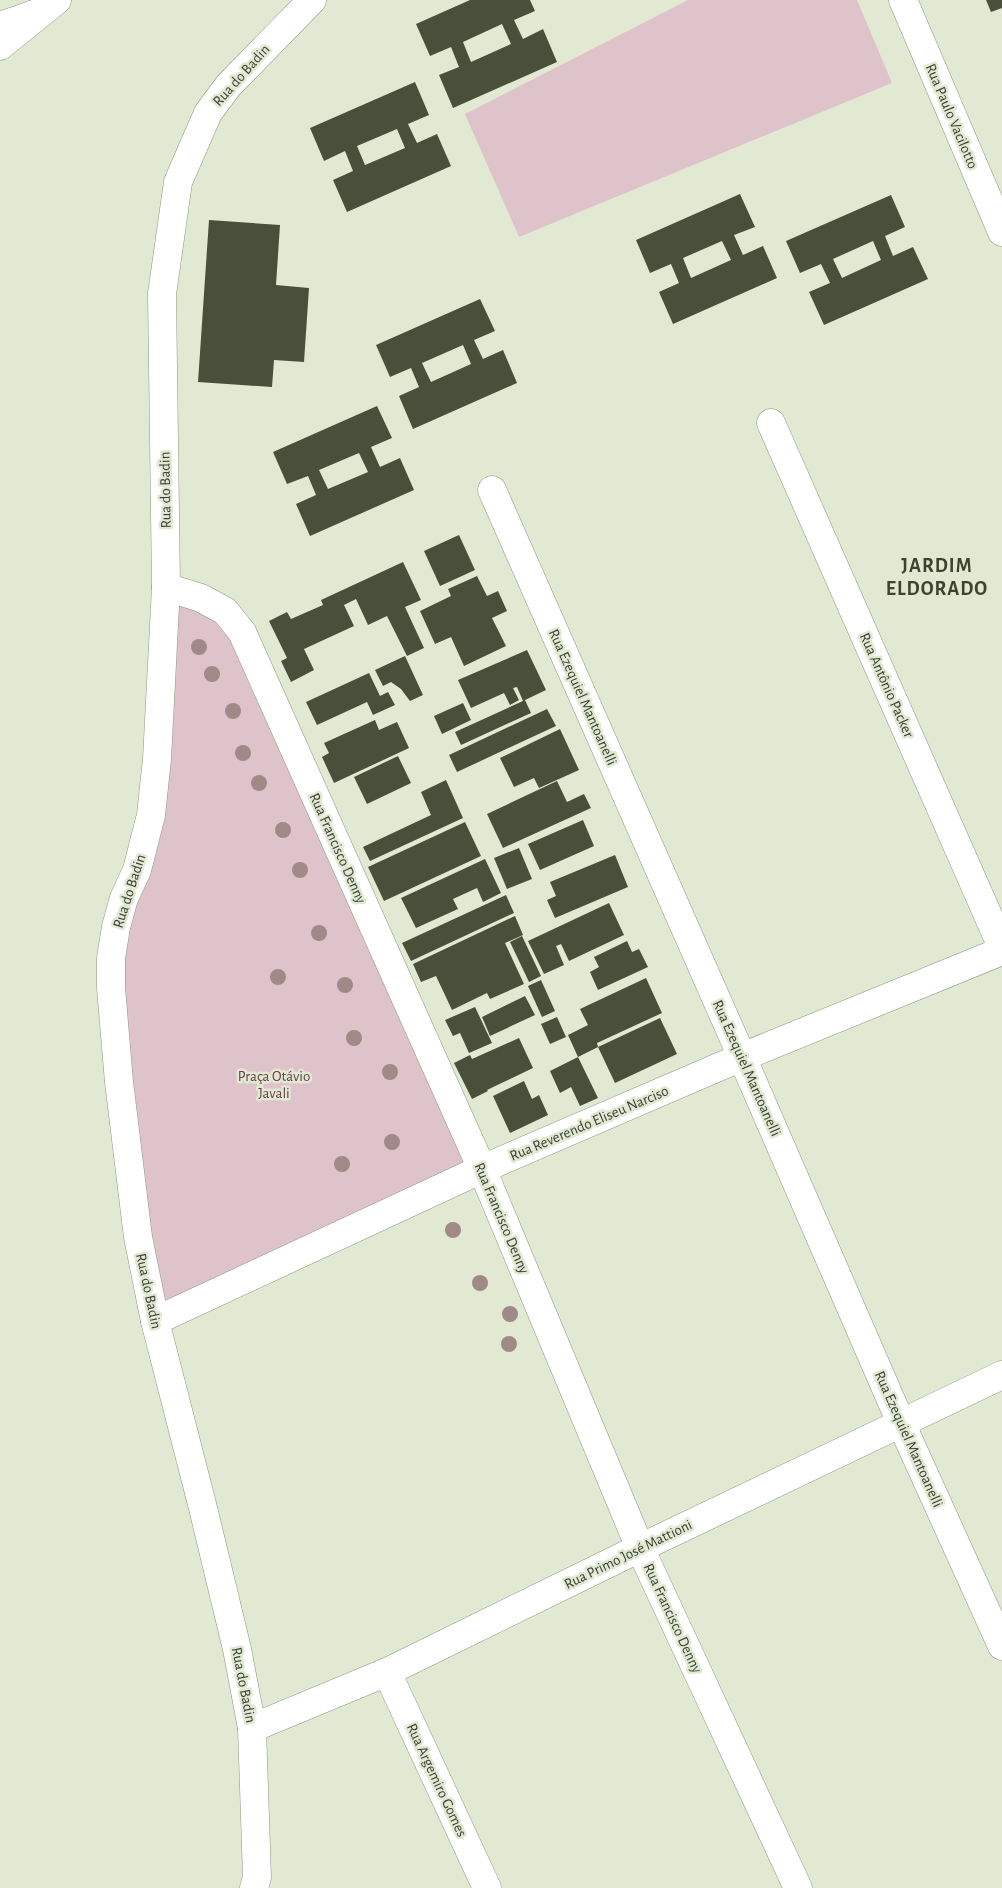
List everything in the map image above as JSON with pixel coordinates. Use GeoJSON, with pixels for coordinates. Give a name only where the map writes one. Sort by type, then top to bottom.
{"type":"FeatureCollection","features":[{"type":"Feature","properties":{"kind":"street","name":"Rua do Badin"},"geometry":{"type":"LineString","coordinates":[[256,1884],[252,1728],[237,1649],[155,1321],[138,1237],[121,1105],[111,988],[111,965],[116,927],[124,898],[137,870],[151,815],[157,759],[166,587],[162,294],[178,182],[208,114],[228,86],[312,0]]}},
{"type":"Feature","properties":{"kind":"street","name":"Rua Paulo Vacilotto"},"geometry":{"type":"LineString","coordinates":[[903,0],[1002,232]]}},
{"type":"Feature","properties":{"kind":"street"},"geometry":{"type":"LineString","coordinates":[[0,26],[50,5]]}},
{"type":"Feature","properties":{"kind":"street"},"geometry":{"type":"LineString","coordinates":[[0,46],[50,5]]}},
{"type":"Feature","properties":{"kind":"street","name":"Rua Antônio Packer"},"geometry":{"type":"LineString","coordinates":[[771,423],[1002,947]]}},
{"type":"Feature","properties":{"kind":"street","name":"Rua Ezequiel Mantoanelli"},"geometry":{"type":"LineString","coordinates":[[492,490],[901,1423],[1002,1646]]}},
{"type":"Feature","properties":{"kind":"street","name":"Rua Francisco Denny"},"geometry":{"type":"LineString","coordinates":[[166,587],[201,598],[225,611],[242,632],[482,1170],[640,1548],[798,1888]]}},
{"type":"Feature","properties":{"kind":"street","name":"Rua Reverendo Eliseu Narciso"},"geometry":{"type":"LineString","coordinates":[[155,1321],[482,1170],[742,1057],[1002,951]]}},
{"type":"Feature","properties":{"kind":"street","name":"Rua Primo José Mattioni"},"geometry":{"type":"LineString","coordinates":[[252,1728],[387,1672],[640,1548],[1002,1375]]}},
{"type":"Feature","properties":{"kind":"street","name":"Rua Argemiro Gomes"},"geometry":{"type":"LineString","coordinates":[[387,1672],[487,1888]]}},
{"type":"Feature","properties":{"kind":"green space"},"geometry":{"type":"Polygon","coordinates":[[[688,0],[857,0],[892,83],[519,237],[465,114],[688,0]]]}},
{"type":"Feature","properties":{"kind":"green space","name":"Praça Otávio Javali"},"geometry":{"type":"Polygon","coordinates":[[[166,593],[225,611],[479,1162],[161,1311],[111,958],[144,870],[166,593]]]}},
{"type":"Feature","properties":{"kind":"building"},"geometry":{"type":"Polygon","coordinates":[[[470,0],[530,0],[535,11],[514,20],[523,39],[543,29],[557,62],[453,108],[439,75],[459,67],[451,47],[430,56],[416,24],[470,0]],[[502,24],[463,42],[471,62],[511,44],[502,24]]]}},
{"type":"Feature","properties":{"kind":"building"},"geometry":{"type":"Polygon","coordinates":[[[986,0],[1002,0],[1002,8],[991,12],[986,0]]]}},
{"type":"Feature","properties":{"kind":"building"},"geometry":{"type":"Polygon","coordinates":[[[415,82],[429,115],[408,124],[417,143],[437,134],[451,166],[347,212],[333,180],[353,171],[345,151],[324,161],[310,128],[415,82]],[[397,129],[357,146],[365,165],[405,148],[397,129]]]}},
{"type":"Feature","properties":{"kind":"building"},"geometry":{"type":"Polygon","coordinates":[[[740,194],[755,227],[734,235],[743,255],[763,246],[777,278],[673,324],[659,292],[679,283],[671,264],[650,273],[636,240],[740,194]],[[722,241],[683,258],[691,278],[731,260],[722,241]]]}},
{"type":"Feature","properties":{"kind":"building"},"geometry":{"type":"Polygon","coordinates":[[[891,195],[905,227],[885,236],[893,256],[913,247],[928,279],[824,325],[809,292],[830,283],[821,264],[800,273],[786,241],[891,195]],[[873,241],[833,259],[842,278],[881,260],[873,241]]]}},
{"type":"Feature","properties":{"kind":"building"},"geometry":{"type":"Polygon","coordinates":[[[209,220],[280,225],[276,285],[309,288],[304,362],[274,360],[272,387],[198,382],[209,220]]]}},
{"type":"Feature","properties":{"kind":"building"},"geometry":{"type":"Polygon","coordinates":[[[480,299],[495,331],[474,340],[483,359],[503,350],[517,383],[413,429],[399,396],[419,387],[411,368],[390,377],[376,345],[480,299]],[[463,345],[422,363],[431,382],[471,364],[463,345]]]}},
{"type":"Feature","properties":{"kind":"building"},"geometry":{"type":"Polygon","coordinates":[[[377,406],[392,438],[371,447],[380,467],[400,458],[414,490],[310,536],[296,504],[316,495],[308,476],[287,484],[273,452],[377,406]],[[359,453],[319,470],[328,489],[368,472],[359,453]]]}},
{"type":"Feature","properties":{"kind":"building"},"geometry":{"type":"Polygon","coordinates":[[[459,535],[475,570],[440,586],[424,551],[459,535]]]}},
{"type":"Feature","properties":{"kind":"building"},"geometry":{"type":"Polygon","coordinates":[[[403,562],[421,600],[405,607],[424,648],[407,656],[387,616],[368,625],[356,599],[344,605],[354,626],[304,649],[314,670],[291,682],[281,661],[287,658],[269,621],[287,612],[291,619],[323,605],[321,600],[403,562]]]}},
{"type":"Feature","properties":{"kind":"building"},"geometry":{"type":"Polygon","coordinates":[[[477,576],[487,596],[498,591],[507,611],[492,618],[506,646],[464,666],[451,637],[435,644],[420,611],[451,596],[448,589],[477,576]]]}},
{"type":"Feature","properties":{"kind":"building"},"geometry":{"type":"Polygon","coordinates":[[[527,650],[546,690],[525,700],[531,713],[461,745],[455,732],[523,701],[517,687],[513,688],[519,700],[510,705],[504,693],[471,708],[458,680],[527,650]]]}},
{"type":"Feature","properties":{"kind":"building"},"geometry":{"type":"Polygon","coordinates":[[[405,656],[423,695],[410,701],[401,689],[391,682],[383,686],[375,670],[405,656]]]}},
{"type":"Feature","properties":{"kind":"building"},"geometry":{"type":"Polygon","coordinates":[[[369,673],[380,696],[388,692],[395,705],[373,715],[367,702],[317,725],[306,702],[369,673]]]}},
{"type":"Feature","properties":{"kind":"building"},"geometry":{"type":"Polygon","coordinates":[[[463,703],[471,720],[442,734],[434,716],[463,703]]]}},
{"type":"Feature","properties":{"kind":"building"},"geometry":{"type":"Polygon","coordinates":[[[547,709],[556,726],[457,772],[449,755],[547,709]]]}},
{"type":"Feature","properties":{"kind":"building"},"geometry":{"type":"Polygon","coordinates":[[[375,720],[379,730],[397,722],[409,748],[334,783],[322,757],[329,753],[324,743],[375,720]]]}},
{"type":"Feature","properties":{"kind":"building"},"geometry":{"type":"Polygon","coordinates":[[[560,729],[579,770],[539,788],[534,778],[514,787],[500,758],[560,729]]]}},
{"type":"Feature","properties":{"kind":"building"},"geometry":{"type":"Polygon","coordinates":[[[398,756],[411,783],[367,804],[354,777],[398,756]]]}},
{"type":"Feature","properties":{"kind":"building"},"geometry":{"type":"Polygon","coordinates":[[[446,780],[463,818],[370,861],[363,847],[431,815],[421,792],[446,780]]]}},
{"type":"Feature","properties":{"kind":"building"},"geometry":{"type":"Polygon","coordinates":[[[557,781],[567,802],[584,794],[591,808],[503,848],[487,814],[557,781]]]}},
{"type":"Feature","properties":{"kind":"building"},"geometry":{"type":"Polygon","coordinates":[[[583,820],[594,846],[540,870],[528,844],[583,820]]]}},
{"type":"Feature","properties":{"kind":"building"},"geometry":{"type":"Polygon","coordinates":[[[465,822],[481,856],[384,901],[368,867],[465,822]]]}},
{"type":"Feature","properties":{"kind":"building"},"geometry":{"type":"Polygon","coordinates":[[[519,848],[532,879],[507,889],[494,858],[519,848]]]}},
{"type":"Feature","properties":{"kind":"building"},"geometry":{"type":"Polygon","coordinates":[[[615,855],[628,887],[555,918],[547,900],[556,896],[550,882],[615,855]]]}},
{"type":"Feature","properties":{"kind":"building"},"geometry":{"type":"Polygon","coordinates":[[[485,859],[501,893],[483,902],[477,888],[453,899],[458,909],[416,928],[401,898],[485,859]]]}},
{"type":"Feature","properties":{"kind":"building"},"geometry":{"type":"Polygon","coordinates":[[[506,895],[514,913],[411,961],[402,943],[506,895]]]}},
{"type":"Feature","properties":{"kind":"building"},"geometry":{"type":"Polygon","coordinates":[[[609,903],[624,935],[569,961],[561,944],[556,946],[564,965],[544,974],[528,941],[609,903]]]}},
{"type":"Feature","properties":{"kind":"building"},"geometry":{"type":"Polygon","coordinates":[[[515,916],[523,935],[505,943],[524,984],[490,999],[487,993],[452,1010],[436,976],[421,982],[413,964],[515,916]]]}},
{"type":"Feature","properties":{"kind":"building"},"geometry":{"type":"Polygon","coordinates":[[[522,936],[541,976],[529,982],[510,942],[522,936]]]}},
{"type":"Feature","properties":{"kind":"building"},"geometry":{"type":"Polygon","coordinates":[[[627,941],[632,952],[639,949],[648,967],[598,990],[590,972],[599,967],[594,957],[627,941]]]}},
{"type":"Feature","properties":{"kind":"building"},"geometry":{"type":"Polygon","coordinates":[[[646,978],[662,1013],[597,1043],[598,1047],[578,1057],[568,1035],[588,1025],[580,1009],[646,978]]]}},
{"type":"Feature","properties":{"kind":"building"},"geometry":{"type":"Polygon","coordinates":[[[541,980],[555,1011],[542,1017],[528,986],[541,980]]]}},
{"type":"Feature","properties":{"kind":"building"},"geometry":{"type":"Polygon","coordinates":[[[525,996],[535,1015],[490,1036],[482,1017],[525,996]]]}},
{"type":"Feature","properties":{"kind":"building"},"geometry":{"type":"Polygon","coordinates":[[[475,1007],[492,1043],[469,1053],[460,1033],[453,1036],[445,1020],[475,1007]]]}},
{"type":"Feature","properties":{"kind":"building"},"geometry":{"type":"Polygon","coordinates":[[[557,1017],[566,1037],[550,1044],[541,1024],[557,1017]]]}},
{"type":"Feature","properties":{"kind":"building"},"geometry":{"type":"Polygon","coordinates":[[[660,1018],[677,1054],[615,1083],[598,1047],[660,1018]]]}},
{"type":"Feature","properties":{"kind":"building"},"geometry":{"type":"Polygon","coordinates":[[[519,1038],[533,1068],[472,1099],[454,1063],[470,1055],[472,1059],[519,1038]]]}},
{"type":"Feature","properties":{"kind":"building"},"geometry":{"type":"Polygon","coordinates":[[[578,1057],[598,1098],[580,1106],[571,1087],[560,1093],[550,1071],[578,1057]]]}},
{"type":"Feature","properties":{"kind":"building"},"geometry":{"type":"Polygon","coordinates":[[[524,1081],[532,1099],[539,1095],[548,1115],[510,1133],[493,1096],[524,1081]]]}},
{"type":"Feature","properties":{"kind":"district","name":"JARDIM ELDORADO"},"geometry":{"type":"Point","coordinates":[937,576]}}]}
